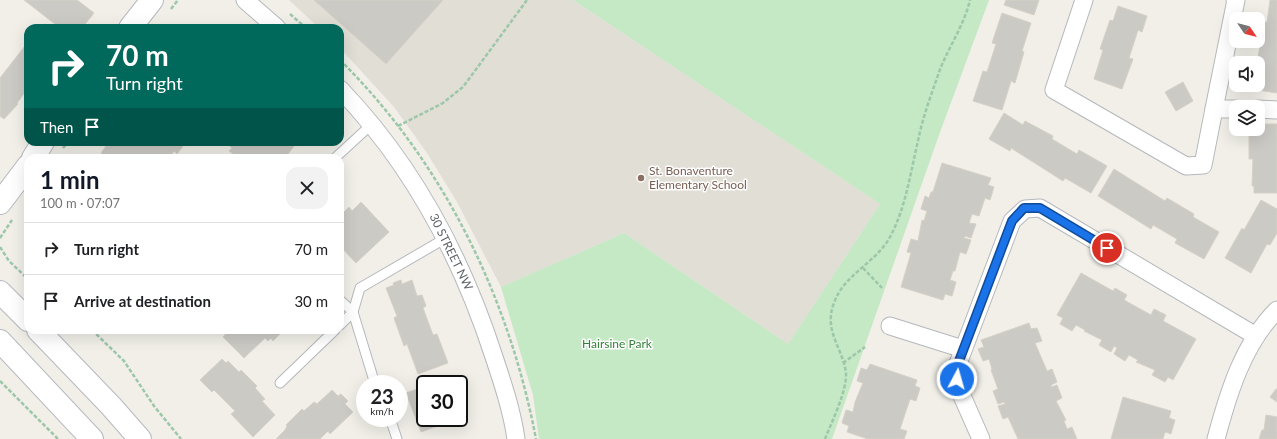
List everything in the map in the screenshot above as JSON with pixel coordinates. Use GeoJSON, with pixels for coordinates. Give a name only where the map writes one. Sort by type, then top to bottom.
{"type":"FeatureCollection","features":[{"type":"Feature","properties":{"kind":"main road"},"geometry":{"type":"LineString","coordinates":[[133,24],[152,0]]}},
{"type":"Feature","properties":{"kind":"main road"},"geometry":{"type":"LineString","coordinates":[[0,203],[24,172]]}},
{"type":"Feature","properties":{"kind":"main road"},"geometry":{"type":"LineString","coordinates":[[0,292],[24,316]]}},
{"type":"Feature","properties":{"kind":"main road"},"geometry":{"type":"LineString","coordinates":[[42,334],[140,439]]}},
{"type":"Feature","properties":{"kind":"main road"},"geometry":{"type":"LineString","coordinates":[[0,341],[92,439]]}},
{"type":"Feature","properties":{"kind":"street"},"geometry":{"type":"LineString","coordinates":[[244,0],[272,24]]}},
{"type":"Feature","properties":{"kind":"street"},"geometry":{"type":"LineString","coordinates":[[1084,0],[1054,90],[1186,166],[1203,165],[1235,0]]}},
{"type":"Feature","properties":{"kind":"street","name":"30 STREET NW"},"geometry":{"type":"LineString","coordinates":[[344,93],[372,124],[426,203],[446,238],[464,275],[484,324],[502,383],[516,439]]}},
{"type":"Feature","properties":{"kind":"street"},"geometry":{"type":"LineString","coordinates":[[1214,108],[1229,109]]}},
{"type":"Feature","properties":{"kind":"street"},"geometry":{"type":"LineString","coordinates":[[1265,109],[1277,110]]}},
{"type":"Feature","properties":{"kind":"street"},"geometry":{"type":"LineString","coordinates":[[981,439],[959,389],[956,369],[1012,221],[1024,208],[1040,208],[1256,336]]}},
{"type":"Feature","properties":{"kind":"street"},"geometry":{"type":"LineString","coordinates":[[1216,439],[1233,384],[1243,360],[1256,336],[1277,310]]}},
{"type":"Feature","properties":{"kind":"street"},"geometry":{"type":"LineString","coordinates":[[890,326],[963,349]]}},
{"type":"Feature","properties":{"kind":"lane"},"geometry":{"type":"LineString","coordinates":[[339,154],[372,124]]}},
{"type":"Feature","properties":{"kind":"lane"},"geometry":{"type":"LineString","coordinates":[[344,321],[353,312],[360,288],[446,238]]}},
{"type":"Feature","properties":{"kind":"lane"},"geometry":{"type":"LineString","coordinates":[[344,304],[353,312],[372,375]]}},
{"type":"Feature","properties":{"kind":"lane"},"geometry":{"type":"LineString","coordinates":[[280,383],[331,334]]}},
{"type":"Feature","properties":{"kind":"lane"},"geometry":{"type":"LineString","coordinates":[[393,427],[397,439]]}},
{"type":"Feature","properties":{"kind":"path"},"geometry":{"type":"LineString","coordinates":[[398,126],[443,103],[463,87],[527,0]]}},
{"type":"Feature","properties":{"kind":"path"},"geometry":{"type":"LineString","coordinates":[[825,439],[845,382],[846,373],[831,327],[833,303],[845,283],[882,250],[890,236],[902,209],[918,139],[935,82],[942,62],[963,23],[970,0]]}},
{"type":"Feature","properties":{"kind":"path"},"geometry":{"type":"LineString","coordinates":[[0,247],[9,261],[24,275]]}},
{"type":"Feature","properties":{"kind":"path"},"geometry":{"type":"LineString","coordinates":[[863,268],[882,288]]}},
{"type":"Feature","properties":{"kind":"path"},"geometry":{"type":"LineString","coordinates":[[96,334],[124,361],[154,406],[181,439]]}},
{"type":"Feature","properties":{"kind":"path"},"geometry":{"type":"LineString","coordinates":[[843,363],[865,347]]}},
{"type":"Feature","properties":{"kind":"path"},"geometry":{"type":"LineString","coordinates":[[0,381],[58,439]]}},
{"type":"Feature","properties":{"kind":"shaded area","name":"St. Bonaventure Elementary School"},"geometry":{"type":"Polygon","coordinates":[[[289,0],[573,0],[880,204],[788,344],[624,233],[501,287],[457,202],[427,153],[394,107],[344,52],[344,24],[315,24],[289,0]]]}},
{"type":"Feature","properties":{"kind":"green space","name":"Hairsine Park"},"geometry":{"type":"Polygon","coordinates":[[[573,0],[989,0],[939,135],[832,439],[539,439],[533,395],[501,287],[624,233],[788,344],[880,204],[573,0]]]}},
{"type":"Feature","properties":{"kind":"building"},"geometry":{"type":"Polygon","coordinates":[[[24,0],[77,0],[94,13],[85,24],[55,24],[24,0]]]}},
{"type":"Feature","properties":{"kind":"building"},"geometry":{"type":"Polygon","coordinates":[[[314,0],[443,0],[386,64],[344,27],[344,24],[341,24],[314,0]]]}},
{"type":"Feature","properties":{"kind":"building"},"geometry":{"type":"Polygon","coordinates":[[[1006,0],[1039,0],[1034,15],[1004,5],[1006,0]]]}},
{"type":"Feature","properties":{"kind":"building"},"geometry":{"type":"Polygon","coordinates":[[[1270,0],[1277,0],[1277,93],[1265,91],[1265,56],[1258,56],[1260,48],[1265,48],[1265,22],[1267,22],[1270,0]]]}},
{"type":"Feature","properties":{"kind":"building"},"geometry":{"type":"Polygon","coordinates":[[[1118,6],[1147,16],[1142,32],[1138,30],[1129,58],[1133,59],[1122,89],[1094,79],[1103,50],[1100,49],[1110,20],[1113,21],[1118,6]]]}},
{"type":"Feature","properties":{"kind":"building"},"geometry":{"type":"Polygon","coordinates":[[[1002,13],[1031,23],[1022,51],[1024,52],[1015,83],[1011,81],[1002,110],[973,101],[983,71],[987,72],[996,44],[992,43],[1002,13]]]}},
{"type":"Feature","properties":{"kind":"building"},"geometry":{"type":"Polygon","coordinates":[[[24,47],[24,93],[17,103],[18,104],[4,119],[0,116],[0,78],[24,47]]]}},
{"type":"Feature","properties":{"kind":"building"},"geometry":{"type":"Polygon","coordinates":[[[1183,82],[1193,101],[1176,111],[1165,92],[1183,82]]]}},
{"type":"Feature","properties":{"kind":"building"},"geometry":{"type":"Polygon","coordinates":[[[1004,113],[1023,125],[1025,121],[1053,136],[1052,139],[1077,154],[1079,150],[1107,166],[1091,193],[1065,178],[1063,181],[1011,148],[1010,151],[989,139],[1004,113]]]}},
{"type":"Feature","properties":{"kind":"building"},"geometry":{"type":"Polygon","coordinates":[[[1265,124],[1277,124],[1277,193],[1254,193],[1254,186],[1252,186],[1253,159],[1249,159],[1249,136],[1265,136],[1265,124]]]}},
{"type":"Feature","properties":{"kind":"building"},"geometry":{"type":"Polygon","coordinates":[[[106,146],[183,146],[177,154],[174,151],[172,154],[101,153],[106,146]]]}},
{"type":"Feature","properties":{"kind":"building"},"geometry":{"type":"Polygon","coordinates":[[[230,146],[294,146],[288,154],[233,154],[229,151],[232,148],[230,146]]]}},
{"type":"Feature","properties":{"kind":"building"},"geometry":{"type":"Polygon","coordinates":[[[942,163],[991,178],[988,185],[994,187],[990,200],[985,198],[979,216],[972,214],[969,223],[976,224],[971,238],[965,236],[964,238],[971,240],[966,254],[960,252],[955,271],[953,271],[950,280],[956,282],[952,296],[945,294],[943,300],[901,287],[911,253],[907,252],[911,239],[918,241],[922,220],[924,221],[927,211],[921,209],[925,196],[929,198],[931,192],[933,192],[942,163]]]}},
{"type":"Feature","properties":{"kind":"building"},"geometry":{"type":"Polygon","coordinates":[[[1114,169],[1165,201],[1167,198],[1194,214],[1193,217],[1219,232],[1204,259],[1175,243],[1177,239],[1153,225],[1151,229],[1098,196],[1114,169]]]}},
{"type":"Feature","properties":{"kind":"building"},"geometry":{"type":"Polygon","coordinates":[[[1261,200],[1277,209],[1277,233],[1270,245],[1267,244],[1251,273],[1225,258],[1242,228],[1244,230],[1261,200]]]}},
{"type":"Feature","properties":{"kind":"building"},"geometry":{"type":"Polygon","coordinates":[[[361,202],[389,232],[356,263],[344,250],[344,212],[349,207],[352,211],[361,202]]]}},
{"type":"Feature","properties":{"kind":"building"},"geometry":{"type":"Polygon","coordinates":[[[1081,273],[1113,291],[1115,288],[1127,295],[1124,300],[1151,315],[1154,309],[1166,315],[1163,321],[1196,339],[1173,380],[1168,377],[1165,382],[1152,375],[1155,370],[1136,362],[1138,360],[1129,355],[1125,361],[1114,354],[1117,348],[1114,346],[1111,352],[1099,345],[1102,340],[1076,325],[1072,331],[1060,324],[1063,318],[1057,315],[1081,273]]]}},
{"type":"Feature","properties":{"kind":"building"},"geometry":{"type":"Polygon","coordinates":[[[401,280],[402,284],[412,280],[417,296],[422,295],[426,306],[423,308],[433,335],[437,334],[448,363],[418,374],[407,344],[404,346],[394,318],[397,316],[386,288],[401,280]]]}},
{"type":"Feature","properties":{"kind":"building"},"geometry":{"type":"Polygon","coordinates":[[[1029,323],[1031,329],[1037,328],[1042,341],[1035,343],[1047,371],[1052,369],[1057,382],[1051,385],[1052,387],[1057,385],[1062,398],[1056,401],[1066,420],[1064,421],[1067,429],[1072,427],[1077,439],[1018,439],[1008,417],[1003,419],[998,406],[1005,404],[1004,402],[998,404],[993,391],[998,389],[991,370],[989,359],[983,361],[978,349],[984,347],[981,340],[1029,323]]]}},
{"type":"Feature","properties":{"kind":"building"},"geometry":{"type":"Polygon","coordinates":[[[226,334],[280,334],[273,341],[271,338],[268,341],[265,338],[244,358],[223,337],[226,334]]]}},
{"type":"Feature","properties":{"kind":"building"},"geometry":{"type":"Polygon","coordinates":[[[222,359],[226,363],[228,361],[239,372],[241,370],[257,386],[255,388],[265,399],[262,401],[275,415],[253,437],[231,414],[235,411],[214,390],[212,392],[200,380],[222,359]]]}},
{"type":"Feature","properties":{"kind":"building"},"geometry":{"type":"Polygon","coordinates":[[[870,364],[917,380],[915,386],[920,388],[916,401],[910,399],[900,429],[907,431],[904,439],[868,439],[847,432],[849,426],[842,423],[846,410],[853,412],[855,402],[863,383],[857,381],[861,368],[867,370],[870,364]]]}},
{"type":"Feature","properties":{"kind":"building"},"geometry":{"type":"Polygon","coordinates":[[[416,389],[416,419],[408,398],[408,392],[416,389]]]}},
{"type":"Feature","properties":{"kind":"building"},"geometry":{"type":"Polygon","coordinates":[[[1277,389],[1277,402],[1270,397],[1277,389]]]}},
{"type":"Feature","properties":{"kind":"building"},"geometry":{"type":"Polygon","coordinates":[[[332,390],[338,396],[341,394],[348,401],[345,404],[353,412],[330,434],[328,431],[320,439],[276,439],[285,430],[286,425],[302,409],[304,411],[314,402],[317,404],[332,390]]]}},
{"type":"Feature","properties":{"kind":"building"},"geometry":{"type":"Polygon","coordinates":[[[1123,397],[1171,411],[1169,418],[1175,420],[1171,434],[1165,432],[1163,439],[1111,439],[1123,397]]]}},
{"type":"Feature","properties":{"kind":"building"},"geometry":{"type":"Polygon","coordinates":[[[1266,415],[1277,417],[1277,439],[1259,439],[1262,430],[1264,430],[1266,415]]]}},
{"type":"Feature","properties":{"kind":"building"},"geometry":{"type":"Polygon","coordinates":[[[419,427],[435,427],[421,432],[419,427]]]}},
{"type":"Feature","properties":{"kind":"place","name":"St. Bonaventure Elementary School"},"geometry":{"type":"Point","coordinates":[641,178]}},
{"type":"Feature","properties":{"kind":"route"},"geometry":{"type":"LineString","coordinates":[[957,379],[956,369],[1012,221],[1024,208],[1040,208],[1107,248]]}}]}
